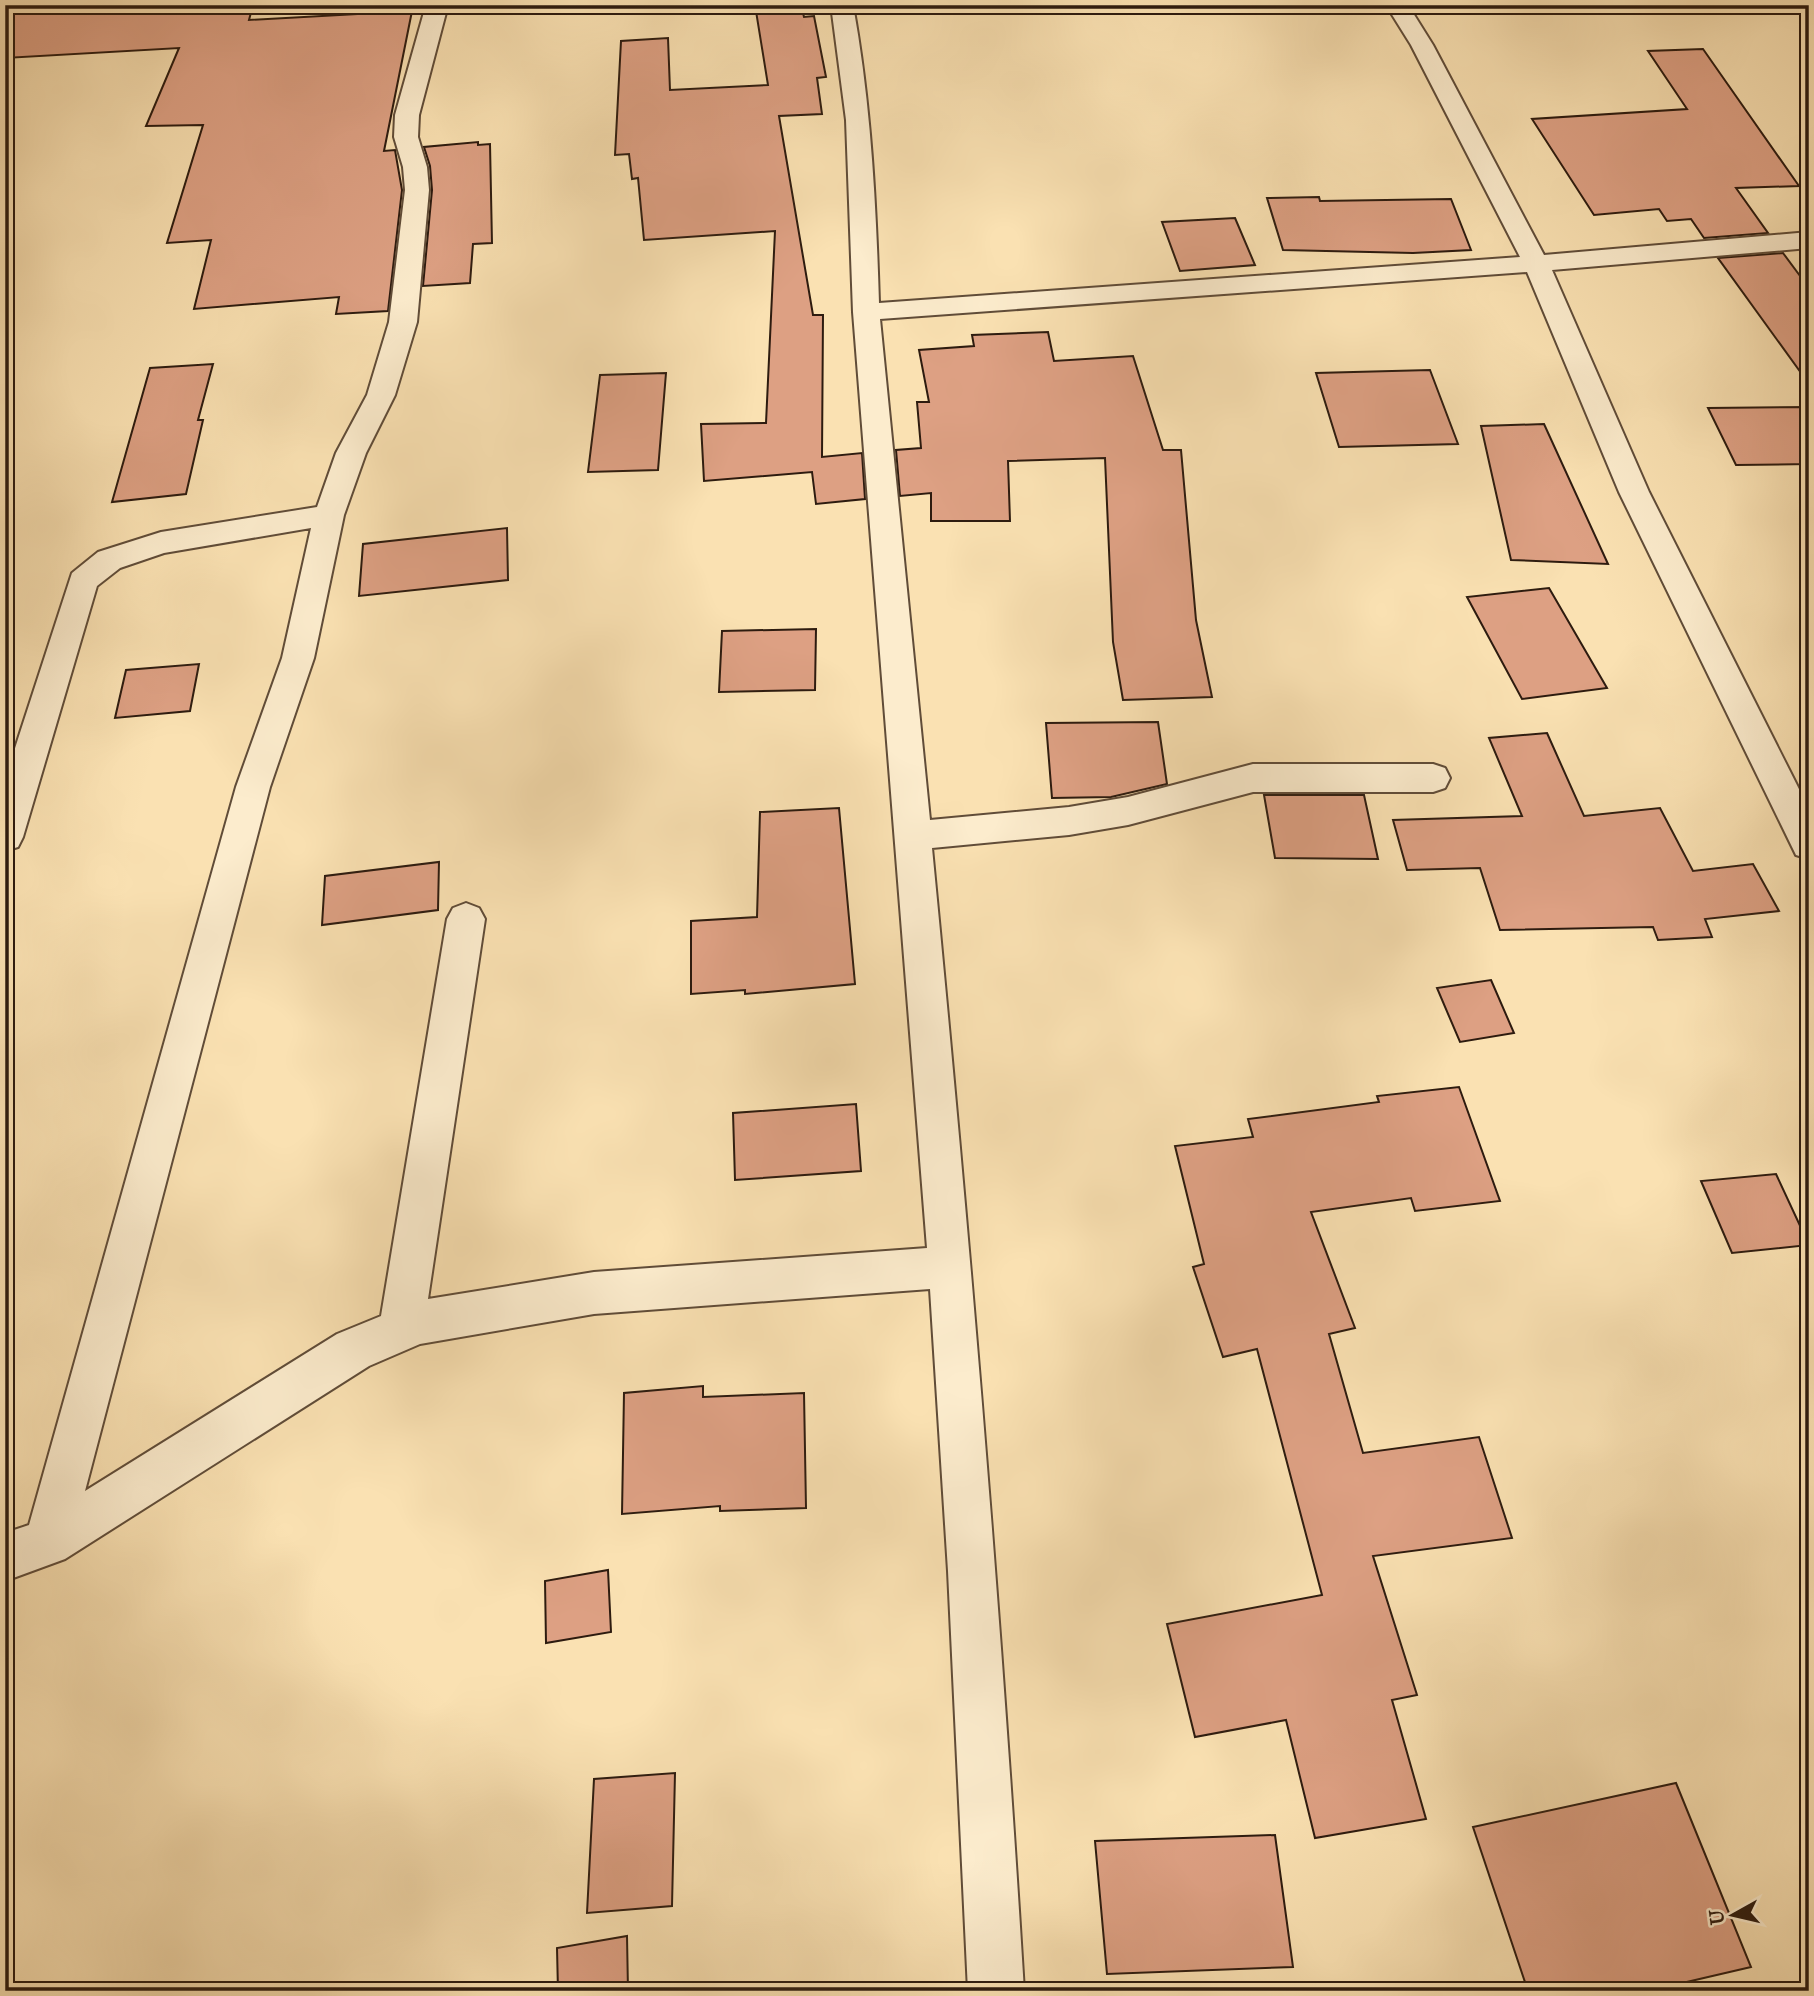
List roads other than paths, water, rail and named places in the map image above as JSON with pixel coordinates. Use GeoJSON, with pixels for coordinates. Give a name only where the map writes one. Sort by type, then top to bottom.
{"type":"FeatureCollection","features":[{"type":"Feature","properties":{"kind":"street"},"geometry":{"type":"LineString","coordinates":[[48,1542],[253,787],[298,658],[329,514],[351,453],[381,395],[403,322],[417,190],[415,167],[406,137],[407,115],[437,5]]}},
{"type":"Feature","properties":{"kind":"street"},"geometry":{"type":"LineString","coordinates":[[842,5],[855,69],[863,164],[866,312],[950,1268],[988,1809],[996,1991]]}},
{"type":"Feature","properties":{"kind":"street"},"geometry":{"type":"LineString","coordinates":[[1397,5],[1422,46],[1536,264],[1634,492],[1809,845]]}},
{"type":"Feature","properties":{"kind":"street"},"geometry":{"type":"LineString","coordinates":[[866,312],[1536,264],[1809,240]]}},
{"type":"Feature","properties":{"kind":"street"},"geometry":{"type":"LineString","coordinates":[[5,837],[83,581],[109,560],[161,543],[329,514]]}},
{"type":"Feature","properties":{"kind":"street"},"geometry":{"type":"LineString","coordinates":[[913,836],[1069,821],[1116,813],[1253,778],[1433,778]]}},
{"type":"Feature","properties":{"kind":"street"},"geometry":{"type":"LineString","coordinates":[[401,1330],[466,919]]}},
{"type":"Feature","properties":{"kind":"street"},"geometry":{"type":"LineString","coordinates":[[5,1557],[48,1542],[353,1350],[418,1322],[594,1293],[950,1268]]}}]}
